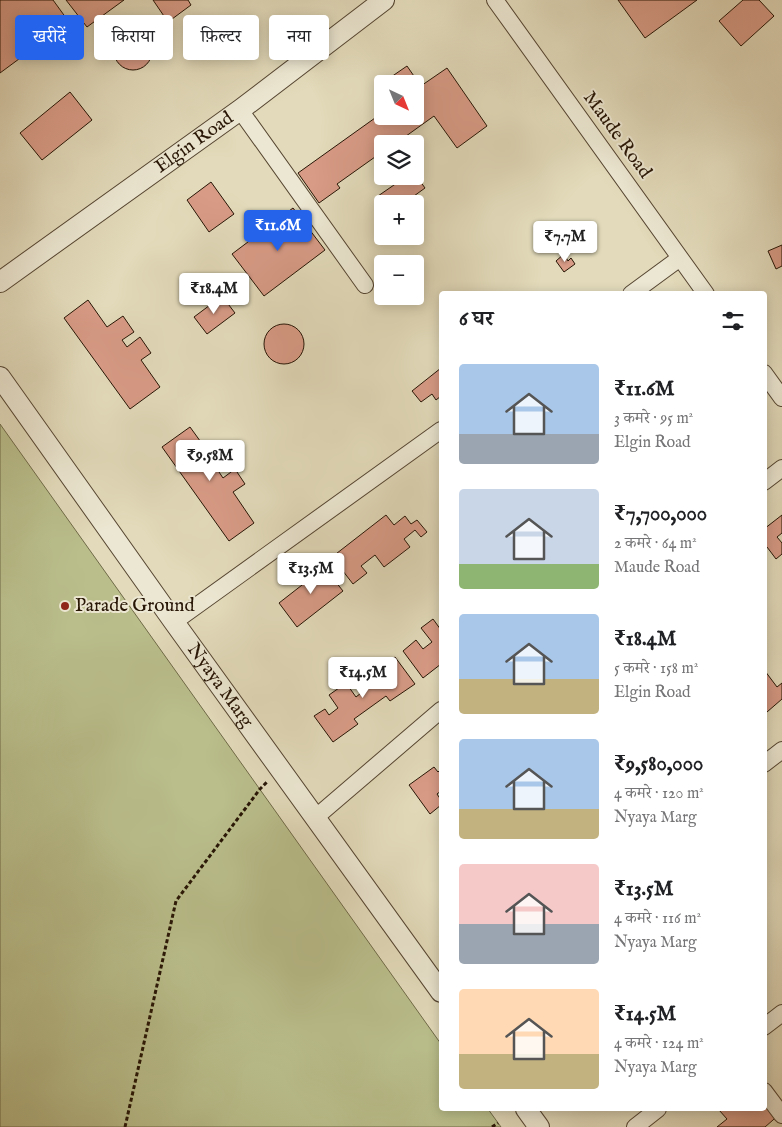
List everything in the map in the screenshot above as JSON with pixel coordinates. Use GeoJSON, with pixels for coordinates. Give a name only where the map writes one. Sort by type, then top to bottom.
{"type":"FeatureCollection","features":[{"type":"Feature","properties":{"kind":"street","name":"Elgin Road"},"geometry":{"type":"LineString","coordinates":[[0,282],[240,110],[384,0]]}},
{"type":"Feature","properties":{"kind":"street","name":"Maude Road"},"geometry":{"type":"LineString","coordinates":[[495,0],[704,291]]}},
{"type":"Feature","properties":{"kind":"street"},"geometry":{"type":"LineString","coordinates":[[240,110],[365,285]]}},
{"type":"Feature","properties":{"kind":"street"},"geometry":{"type":"LineString","coordinates":[[635,291],[680,258]]}},
{"type":"Feature","properties":{"kind":"street","name":"Nyaya Marg"},"geometry":{"type":"LineString","coordinates":[[0,377],[439,989]]}},
{"type":"Feature","properties":{"kind":"street"},"geometry":{"type":"LineString","coordinates":[[767,377],[782,398]]}},
{"type":"Feature","properties":{"kind":"street"},"geometry":{"type":"LineString","coordinates":[[174,622],[439,431]]}},
{"type":"Feature","properties":{"kind":"street"},"geometry":{"type":"LineString","coordinates":[[767,480],[782,468]]}},
{"type":"Feature","properties":{"kind":"street"},"geometry":{"type":"LineString","coordinates":[[316,818],[439,712]]}},
{"type":"Feature","properties":{"kind":"street"},"geometry":{"type":"LineString","coordinates":[[767,762],[782,750]]}},
{"type":"Feature","properties":{"kind":"street"},"geometry":{"type":"LineString","coordinates":[[767,1025],[782,1013]]}},
{"type":"Feature","properties":{"kind":"street"},"geometry":{"type":"LineString","coordinates":[[767,1095],[782,1115]]}},
{"type":"Feature","properties":{"kind":"street"},"geometry":{"type":"LineString","coordinates":[[527,1111],[539,1127]]}},
{"type":"Feature","properties":{"kind":"street"},"geometry":{"type":"LineString","coordinates":[[635,1127],[655,1111]]}},
{"type":"Feature","properties":{"kind":"path"},"geometry":{"type":"LineString","coordinates":[[125,1127],[176,902],[260,789],[280,770]]}},
{"type":"Feature","properties":{"kind":"path"},"geometry":{"type":"LineString","coordinates":[[492,1127],[498,1123]]}},
{"type":"Feature","properties":{"kind":"green space","name":"Parade Ground"},"geometry":{"type":"Polygon","coordinates":[[[0,424],[439,1041],[439,1111],[489,1111],[501,1127],[0,1127],[0,424]]]}},
{"type":"Feature","properties":{"kind":"building"},"geometry":{"type":"Polygon","coordinates":[[[0,0],[53,0],[64,15],[15,15],[15,60],[18,60],[0,73],[0,0]]]}},
{"type":"Feature","properties":{"kind":"building"},"geometry":{"type":"Polygon","coordinates":[[[66,0],[124,0],[103,15],[94,15],[94,22],[87,27],[84,23],[84,15],[78,15],[66,0]]]}},
{"type":"Feature","properties":{"kind":"building"},"geometry":{"type":"Polygon","coordinates":[[[153,0],[188,0],[191,5],[173,18],[173,15],[163,15],[153,0]]]}},
{"type":"Feature","properties":{"kind":"building"},"geometry":{"type":"Polygon","coordinates":[[[618,0],[697,0],[645,38],[618,0]]]}},
{"type":"Feature","properties":{"kind":"building"},"geometry":{"type":"Polygon","coordinates":[[[743,0],[759,0],[774,16],[741,46],[719,21],[743,0]]]}},
{"type":"Feature","properties":{"kind":"building"},"geometry":{"type":"Polygon","coordinates":[[[116,60],[150,60],[147,65],[140,69],[126,69],[119,65],[116,60]]]}},
{"type":"Feature","properties":{"kind":"building"},"geometry":{"type":"Polygon","coordinates":[[[407,66],[413,75],[394,75],[407,66]]]}},
{"type":"Feature","properties":{"kind":"building"},"geometry":{"type":"Polygon","coordinates":[[[447,68],[487,126],[457,148],[434,116],[424,123],[424,84],[447,68]]]}},
{"type":"Feature","properties":{"kind":"building"},"geometry":{"type":"Polygon","coordinates":[[[70,92],[92,120],[42,160],[20,133],[70,92]]]}},
{"type":"Feature","properties":{"kind":"building"},"geometry":{"type":"Polygon","coordinates":[[[374,119],[374,125],[421,125],[408,135],[374,135],[374,158],[337,184],[340,188],[319,203],[298,173],[374,119]]]}},
{"type":"Feature","properties":{"kind":"building"},"geometry":{"type":"Polygon","coordinates":[[[211,182],[234,214],[209,232],[187,200],[211,182]]]}},
{"type":"Feature","properties":{"kind":"building"},"geometry":{"type":"Polygon","coordinates":[[[394,185],[423,185],[425,188],[415,195],[379,195],[394,185]]]}},
{"type":"Feature","properties":{"kind":"building"},"geometry":{"type":"Polygon","coordinates":[[[293,208],[325,250],[264,296],[232,254],[293,208]]]}},
{"type":"Feature","properties":{"kind":"building"},"geometry":{"type":"Polygon","coordinates":[[[782,245],[782,266],[776,269],[768,251],[782,245]]]}},
{"type":"Feature","properties":{"kind":"building"},"geometry":{"type":"Polygon","coordinates":[[[564,254],[568,261],[571,258],[575,264],[564,272],[556,261],[564,254]]]}},
{"type":"Feature","properties":{"kind":"building"},"geometry":{"type":"Polygon","coordinates":[[[222,296],[235,313],[207,334],[194,317],[222,296]]]}},
{"type":"Feature","properties":{"kind":"building"},"geometry":{"type":"Polygon","coordinates":[[[88,300],[107,327],[123,316],[134,332],[122,340],[127,347],[140,337],[151,353],[141,360],[160,387],[130,409],[64,318],[88,300]]]}},
{"type":"Feature","properties":{"kind":"building"},"geometry":{"type":"Polygon","coordinates":[[[284,324],[298,330],[304,344],[298,358],[284,364],[270,358],[264,344],[270,330],[284,324]]]}},
{"type":"Feature","properties":{"kind":"building"},"geometry":{"type":"Polygon","coordinates":[[[439,370],[439,398],[436,400],[432,394],[421,402],[412,391],[439,370]]]}},
{"type":"Feature","properties":{"kind":"building"},"geometry":{"type":"Polygon","coordinates":[[[190,427],[211,456],[219,450],[229,464],[219,472],[223,478],[235,469],[245,484],[233,492],[254,523],[229,541],[162,447],[190,427]]]}},
{"type":"Feature","properties":{"kind":"building"},"geometry":{"type":"Polygon","coordinates":[[[386,515],[394,525],[405,516],[411,524],[417,520],[427,532],[421,537],[415,530],[404,539],[410,547],[384,567],[375,555],[361,566],[367,573],[353,584],[332,557],[386,515]]]}},
{"type":"Feature","properties":{"kind":"building"},"geometry":{"type":"Polygon","coordinates":[[[782,515],[782,533],[777,537],[782,543],[782,554],[776,559],[767,547],[767,527],[782,515]]]}},
{"type":"Feature","properties":{"kind":"building"},"geometry":{"type":"Polygon","coordinates":[[[319,561],[343,591],[297,627],[279,603],[311,578],[305,571],[319,561]]]}},
{"type":"Feature","properties":{"kind":"building"},"geometry":{"type":"Polygon","coordinates":[[[433,619],[439,627],[439,666],[423,678],[403,651],[416,640],[423,649],[432,642],[421,628],[433,619]]]}},
{"type":"Feature","properties":{"kind":"building"},"geometry":{"type":"Polygon","coordinates":[[[395,657],[415,684],[390,701],[386,696],[354,719],[358,724],[333,742],[314,716],[325,709],[329,715],[338,708],[329,695],[346,683],[356,697],[361,693],[352,681],[366,671],[376,684],[388,675],[382,666],[395,657]]]}},
{"type":"Feature","properties":{"kind":"building"},"geometry":{"type":"Polygon","coordinates":[[[767,674],[777,687],[782,683],[782,699],[767,712],[767,674]]]}},
{"type":"Feature","properties":{"kind":"building"},"geometry":{"type":"Polygon","coordinates":[[[434,767],[439,771],[439,792],[437,794],[439,797],[439,807],[430,814],[409,785],[434,767]]]}},
{"type":"Feature","properties":{"kind":"building"},"geometry":{"type":"Polygon","coordinates":[[[767,1097],[781,1113],[765,1127],[717,1127],[727,1119],[720,1111],[767,1111],[767,1097]]]}},
{"type":"Feature","properties":{"kind":"place","name":"Parade Ground"},"geometry":{"type":"Point","coordinates":[65,606]}}]}
